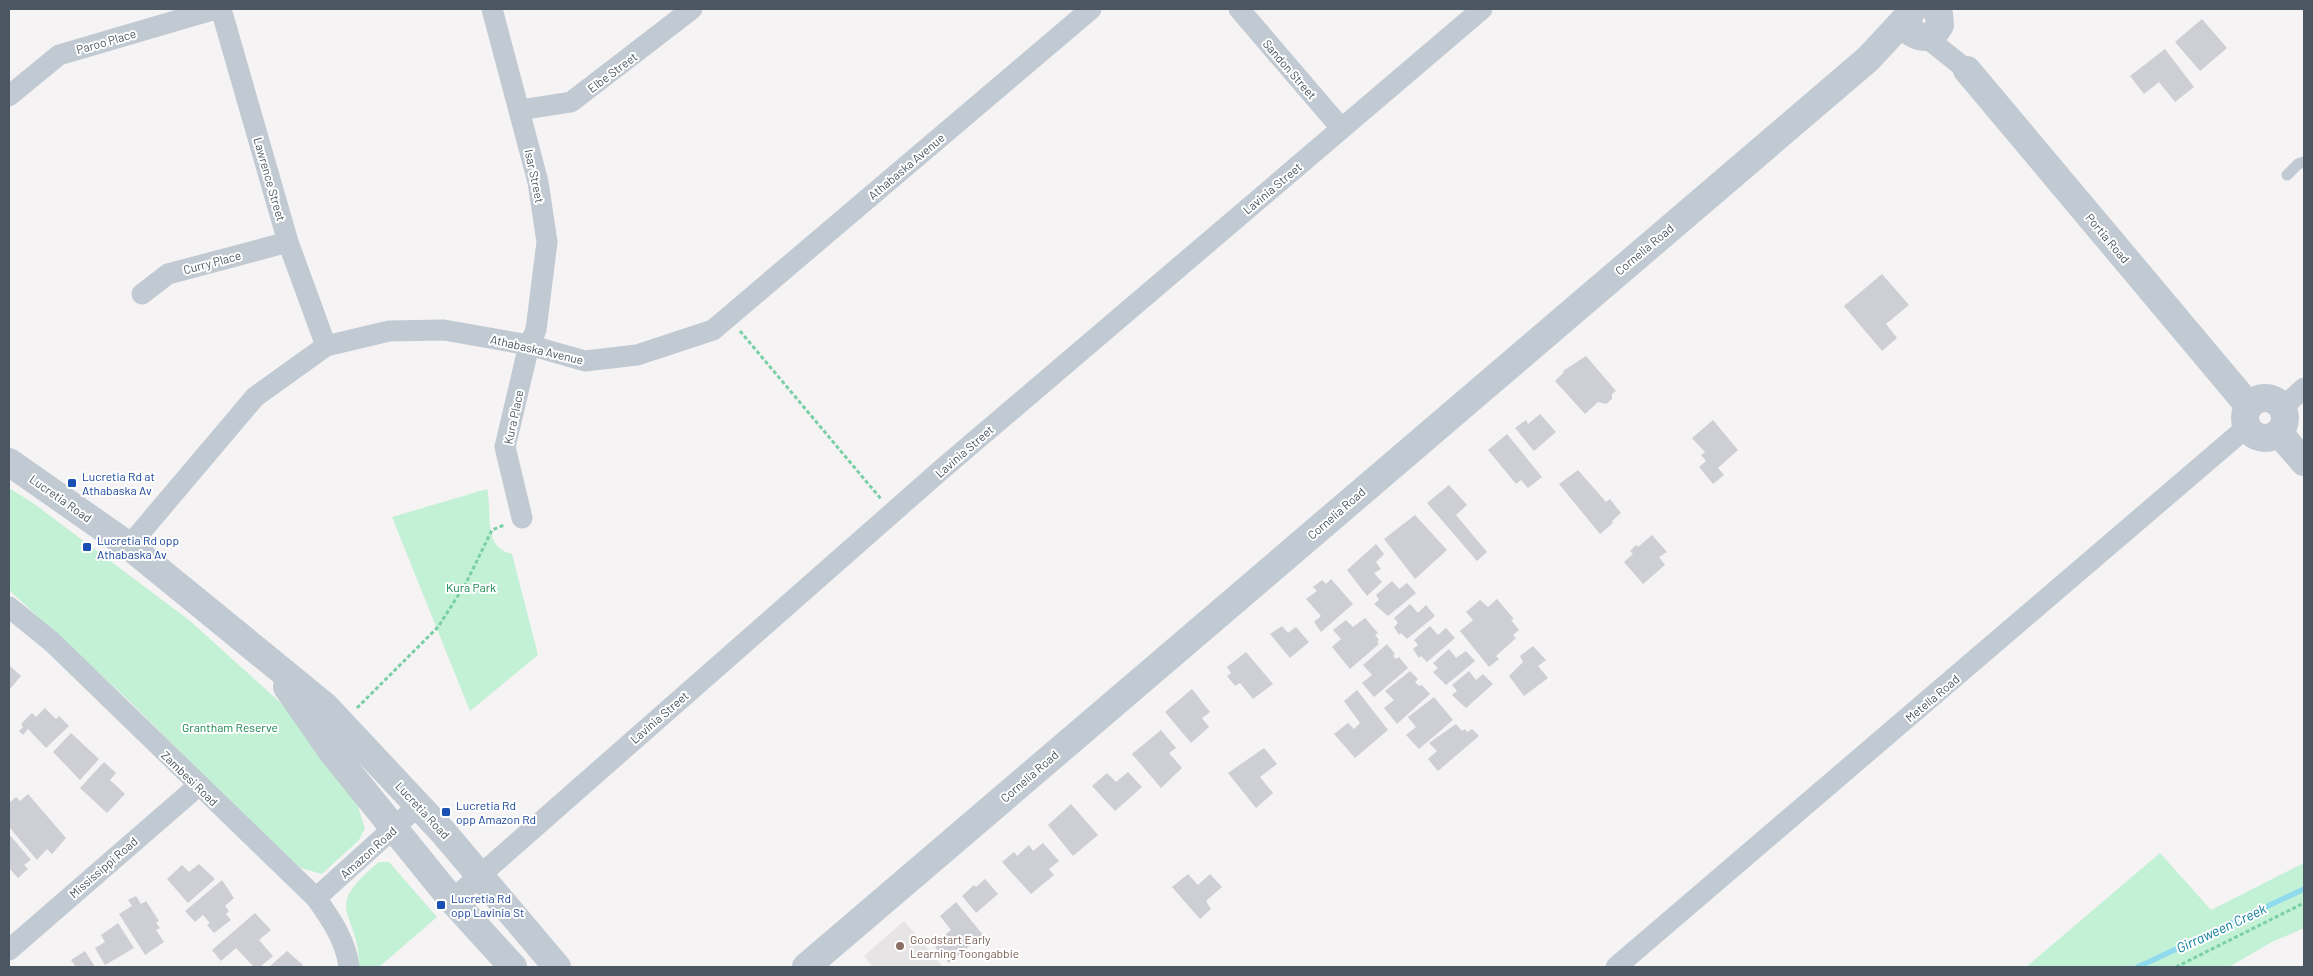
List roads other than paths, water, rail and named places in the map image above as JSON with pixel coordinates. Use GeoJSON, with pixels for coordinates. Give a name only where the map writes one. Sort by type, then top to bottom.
{"type":"FeatureCollection","features":[{"type":"Feature","properties":{"kind":"street","name":"Paroo Place"},"geometry":{"type":"LineString","coordinates":[[9,96],[59,55],[216,9]]}},
{"type":"Feature","properties":{"kind":"street","name":"Lawrence Street"},"geometry":{"type":"LineString","coordinates":[[221,9],[288,242],[326,346]]}},
{"type":"Feature","properties":{"kind":"street","name":"Isar Street"},"geometry":{"type":"LineString","coordinates":[[492,9],[538,182],[548,242],[536,330],[529,345]]}},
{"type":"Feature","properties":{"kind":"street","name":"Elbe Street"},"geometry":{"type":"LineString","coordinates":[[520,110],[571,102],[692,9]]}},
{"type":"Feature","properties":{"kind":"street","name":"Athabaska Avenue"},"geometry":{"type":"LineString","coordinates":[[129,546],[255,397],[326,346],[389,331],[444,330],[529,345],[585,361],[637,355],[713,330],[1091,9]]}},
{"type":"Feature","properties":{"kind":"street","name":"Sandon Street"},"geometry":{"type":"LineString","coordinates":[[1239,9],[1341,128]]}},
{"type":"Feature","properties":{"kind":"street","name":"Lavinia Street"},"geometry":{"type":"LineString","coordinates":[[452,900],[892,513],[1482,9]]}},
{"type":"Feature","properties":{"kind":"street","name":"Cornelia Road"},"geometry":{"type":"LineString","coordinates":[[806,967],[1868,59],[1928,20]]}},
{"type":"Feature","properties":{"kind":"street","name":"Portia Road"},"geometry":{"type":"LineString","coordinates":[[1928,20],[2248,416]]}},
{"type":"Feature","properties":{"kind":"street","name":"Curry Place"},"geometry":{"type":"LineString","coordinates":[[142,294],[168,274],[288,242]]}},
{"type":"Feature","properties":{"kind":"street","name":"Kura Place"},"geometry":{"type":"LineString","coordinates":[[522,518],[505,447],[529,345]]}},
{"type":"Feature","properties":{"kind":"street"},"geometry":{"type":"LineString","coordinates":[[2281,420],[2304,388]]}},
{"type":"Feature","properties":{"kind":"street"},"geometry":{"type":"LineString","coordinates":[[2248,416],[2260,398],[2278,402],[2281,420],[2304,462]]}},
{"type":"Feature","properties":{"kind":"street","name":"Metella Road"},"geometry":{"type":"LineString","coordinates":[[1616,967],[2248,416]]}},
{"type":"Feature","properties":{"kind":"street","name":"Lucretia Road"},"geometry":{"type":"LineString","coordinates":[[9,462],[129,546],[274,667],[325,706],[419,805],[480,874],[557,967]]}},
{"type":"Feature","properties":{"kind":"street","name":"Zambesi Road"},"geometry":{"type":"LineString","coordinates":[[9,607],[52,642],[198,786],[316,898],[337,930],[344,946],[349,966]]}},
{"type":"Feature","properties":{"kind":"street","name":"Lucretia Road"},"geometry":{"type":"LineString","coordinates":[[274,667],[333,753],[396,828],[452,900],[513,967]]}},
{"type":"Feature","properties":{"kind":"street","name":"Mississippi Road"},"geometry":{"type":"LineString","coordinates":[[9,950],[198,786]]}},
{"type":"Feature","properties":{"kind":"street","name":"Amazon Road"},"geometry":{"type":"LineString","coordinates":[[316,898],[396,828],[419,805]]}},
{"type":"Feature","properties":{"kind":"lane"},"geometry":{"type":"LineString","coordinates":[[2287,175],[2298,164],[2304,162]]}},
{"type":"Feature","properties":{"kind":"waterway","name":"Girraween Creek"},"geometry":{"type":"LineString","coordinates":[[2138,967],[2304,889]]}},
{"type":"Feature","properties":{"kind":"place","name":"Lucretia Rd at Athabaska Av"},"geometry":{"type":"Point","coordinates":[72,483]}},
{"type":"Feature","properties":{"kind":"place","name":"Lucretia Rd opp Athabaska Av"},"geometry":{"type":"Point","coordinates":[87,547]}},
{"type":"Feature","properties":{"kind":"place","name":"Lucretia Rd opp Amazon Rd"},"geometry":{"type":"Point","coordinates":[446,812]}},
{"type":"Feature","properties":{"kind":"place","name":"Lucretia Rd opp Lavinia St"},"geometry":{"type":"Point","coordinates":[441,905]}},
{"type":"Feature","properties":{"kind":"place","name":"Goodstart Early Learning Toongabbie"},"geometry":{"type":"Point","coordinates":[900,946]}},
{"type":"Feature","properties":{"kind":"park label","name":"Kura Park"},"geometry":{"type":"Point","coordinates":[471,587]}},
{"type":"Feature","properties":{"kind":"park label","name":"Grantham Reserve"},"geometry":{"type":"Point","coordinates":[230,727]}}]}
